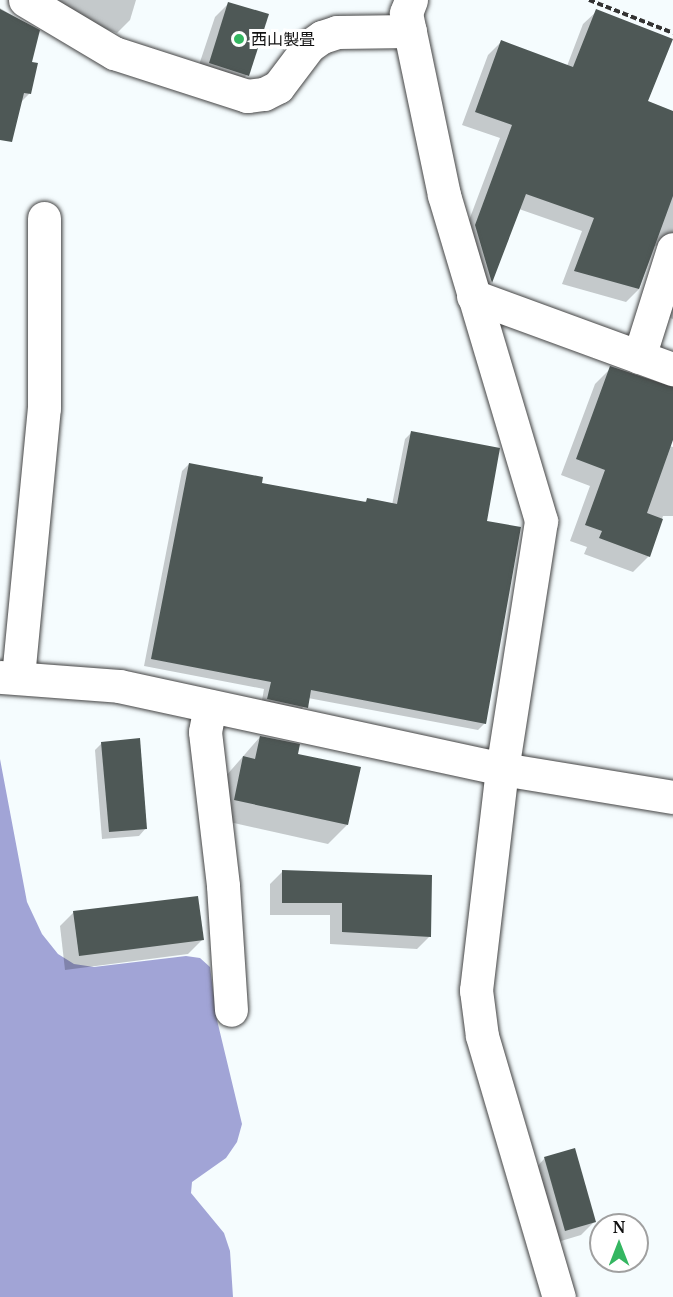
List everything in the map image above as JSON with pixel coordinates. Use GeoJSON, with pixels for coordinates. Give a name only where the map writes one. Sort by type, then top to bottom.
{"type":"FeatureCollection","features":[{"type":"Feature","properties":{"kind":"street"},"geometry":{"type":"LineString","coordinates":[[25,0],[114,53],[246,96],[264,94],[278,87],[309,46],[322,37],[410,16],[444,195],[541,521],[502,769],[476,967],[477,1014],[559,1297]]}},
{"type":"Feature","properties":{"kind":"street"},"geometry":{"type":"LineString","coordinates":[[44,218],[44,408],[9,677],[119,686],[502,769],[673,797]]}},
{"type":"Feature","properties":{"kind":"street"},"geometry":{"type":"LineString","coordinates":[[639,357],[673,249]]}},
{"type":"Feature","properties":{"kind":"street"},"geometry":{"type":"LineString","coordinates":[[473,296],[673,369]]}},
{"type":"Feature","properties":{"kind":"street"},"geometry":{"type":"LineString","coordinates":[[210,706],[205,732],[223,886],[231,1010]]}},
{"type":"Feature","properties":{"kind":"path"},"geometry":{"type":"LineString","coordinates":[[589,0],[673,33]]}},
{"type":"Feature","properties":{"kind":"shaded area"},"geometry":{"type":"Polygon","coordinates":[[[0,759],[27,902],[42,934],[58,954],[74,964],[94,967],[186,956],[200,958],[210,967],[217,1020],[242,1124],[237,1142],[226,1158],[192,1182],[191,1193],[224,1233],[230,1251],[233,1297],[0,1297],[0,759]]]}},
{"type":"Feature","properties":{"kind":"building","name":"西山製畳"},"geometry":{"type":"Polygon","coordinates":[[[228,2],[269,14],[249,76],[209,63],[228,2]]]}},
{"type":"Feature","properties":{"kind":"building"},"geometry":{"type":"Polygon","coordinates":[[[0,9],[40,30],[32,62],[38,63],[31,94],[24,93],[12,142],[0,140],[0,9]]]}},
{"type":"Feature","properties":{"kind":"building"},"geometry":{"type":"Polygon","coordinates":[[[596,9],[673,39],[648,101],[673,111],[673,196],[639,289],[574,271],[594,218],[526,194],[492,283],[475,225],[512,125],[475,112],[501,40],[573,67],[596,9]]]}},
{"type":"Feature","properties":{"kind":"building"},"geometry":{"type":"Polygon","coordinates":[[[610,366],[673,387],[673,440],[647,513],[663,519],[650,557],[599,538],[602,531],[585,525],[605,470],[576,459],[610,366]]]}},
{"type":"Feature","properties":{"kind":"building"},"geometry":{"type":"Polygon","coordinates":[[[411,431],[500,448],[487,521],[521,527],[486,724],[311,690],[308,708],[267,699],[271,682],[151,659],[189,463],[263,477],[262,483],[366,502],[367,498],[397,504],[411,431]]]}},
{"type":"Feature","properties":{"kind":"building"},"geometry":{"type":"Polygon","coordinates":[[[260,736],[300,744],[298,754],[361,767],[348,825],[234,800],[243,756],[255,759],[260,736]]]}},
{"type":"Feature","properties":{"kind":"building"},"geometry":{"type":"Polygon","coordinates":[[[140,738],[147,829],[109,832],[101,742],[140,738]]]}},
{"type":"Feature","properties":{"kind":"building"},"geometry":{"type":"Polygon","coordinates":[[[282,870],[432,875],[431,937],[342,932],[342,903],[282,903],[282,870]]]}},
{"type":"Feature","properties":{"kind":"building"},"geometry":{"type":"Polygon","coordinates":[[[198,896],[204,940],[79,956],[73,911],[198,896]]]}},
{"type":"Feature","properties":{"kind":"building"},"geometry":{"type":"Polygon","coordinates":[[[575,1148],[593,1213],[589,1213],[589,1224],[565,1231],[544,1157],[575,1148]]]}},
{"type":"Feature","properties":{"kind":"place","name":"西山製畳"},"geometry":{"type":"Point","coordinates":[239,39]}}]}
